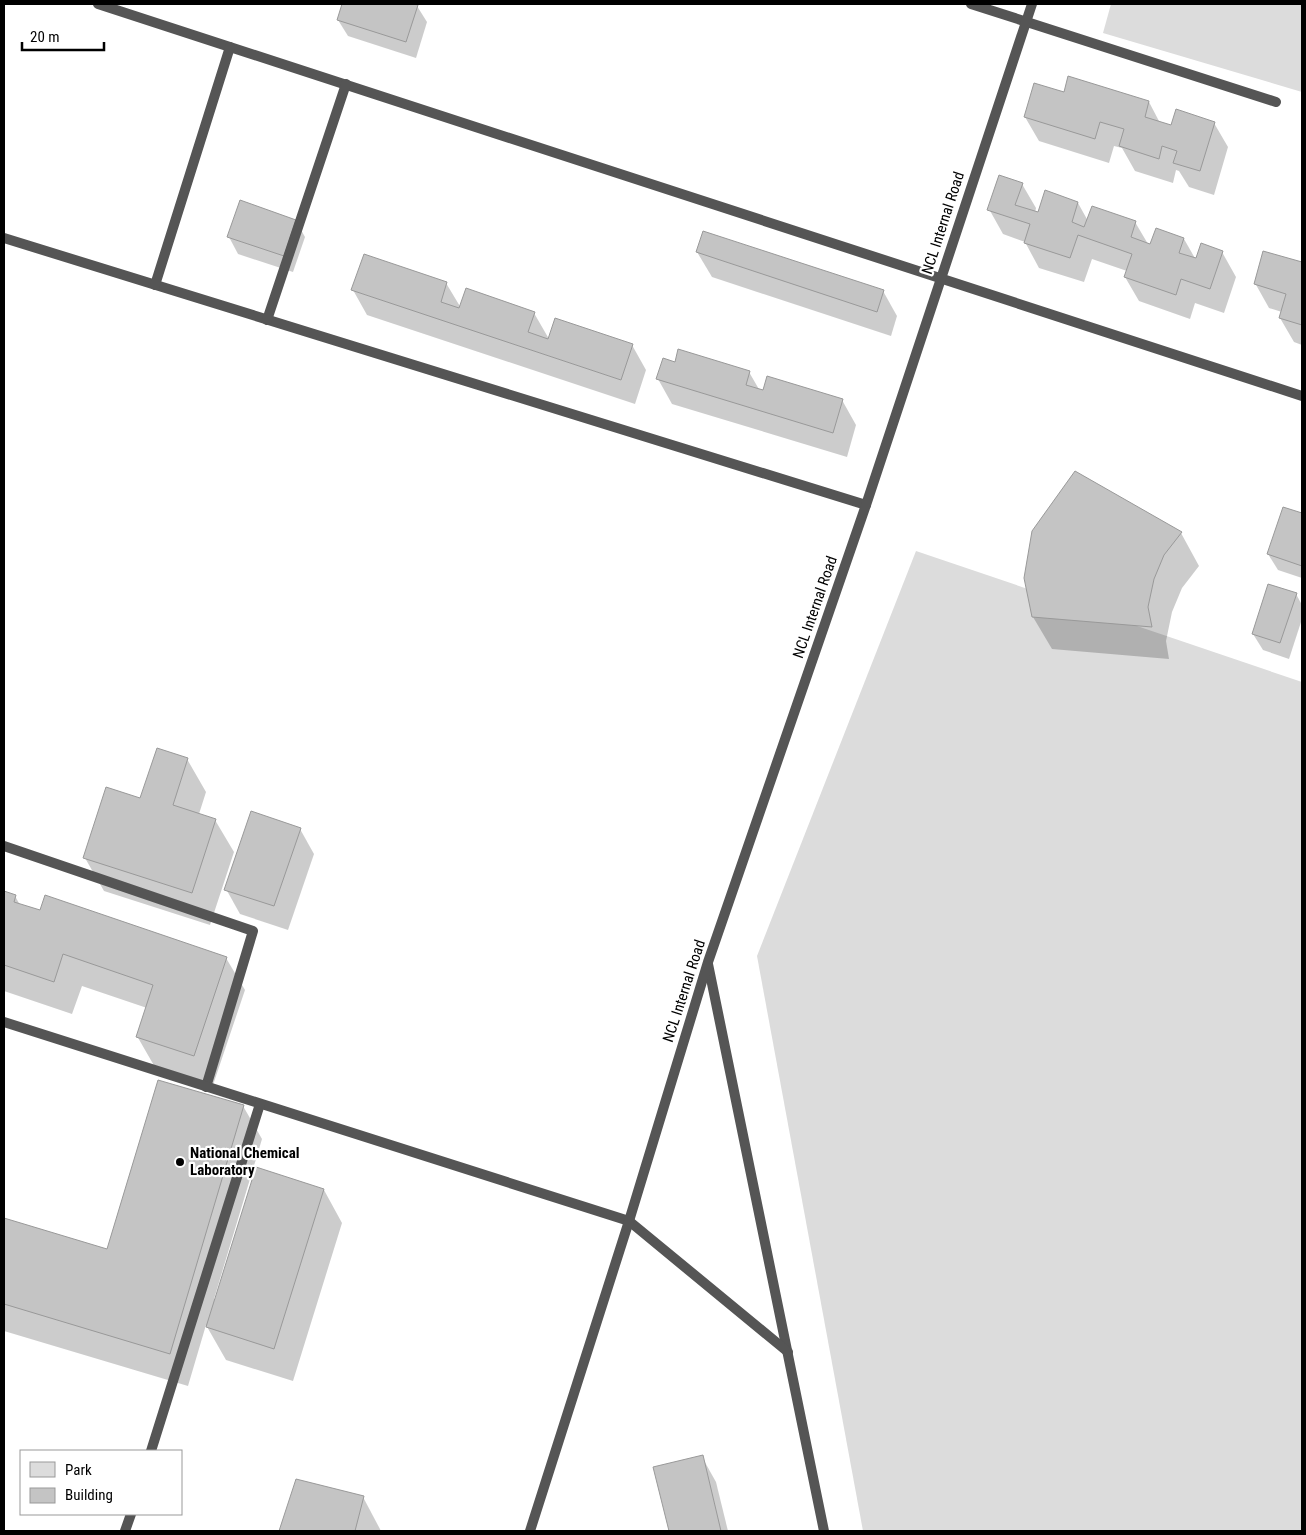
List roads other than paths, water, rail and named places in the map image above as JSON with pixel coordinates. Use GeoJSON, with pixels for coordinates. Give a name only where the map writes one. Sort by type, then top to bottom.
{"type":"FeatureCollection","features":[{"type":"Feature","properties":{"kind":"lane"},"geometry":{"type":"LineString","coordinates":[[98,4],[1302,396]]}},
{"type":"Feature","properties":{"kind":"lane"},"geometry":{"type":"LineString","coordinates":[[971,4],[1276,102]]}},
{"type":"Feature","properties":{"kind":"lane","name":"NCL Internal Road"},"geometry":{"type":"LineString","coordinates":[[530,1531],[708,962],[866,505],[1032,4]]}},
{"type":"Feature","properties":{"kind":"lane"},"geometry":{"type":"LineString","coordinates":[[155,285],[230,47]]}},
{"type":"Feature","properties":{"kind":"lane"},"geometry":{"type":"LineString","coordinates":[[267,320],[346,84]]}},
{"type":"Feature","properties":{"kind":"lane"},"geometry":{"type":"LineString","coordinates":[[4,238],[866,505]]}},
{"type":"Feature","properties":{"kind":"lane"},"geometry":{"type":"LineString","coordinates":[[4,846],[253,931],[206,1087]]}},
{"type":"Feature","properties":{"kind":"lane"},"geometry":{"type":"LineString","coordinates":[[708,962],[824,1531]]}},
{"type":"Feature","properties":{"kind":"lane"},"geometry":{"type":"LineString","coordinates":[[4,1022],[628,1221],[788,1352]]}},
{"type":"Feature","properties":{"kind":"lane"},"geometry":{"type":"LineString","coordinates":[[151,1450],[260,1104]]}},
{"type":"Feature","properties":{"kind":"lane"},"geometry":{"type":"LineString","coordinates":[[125,1531],[131,1515]]}},
{"type":"Feature","properties":{"kind":"place","name":"National Chemical Laboratory"},"geometry":{"type":"Point","coordinates":[180,1162]}}]}
